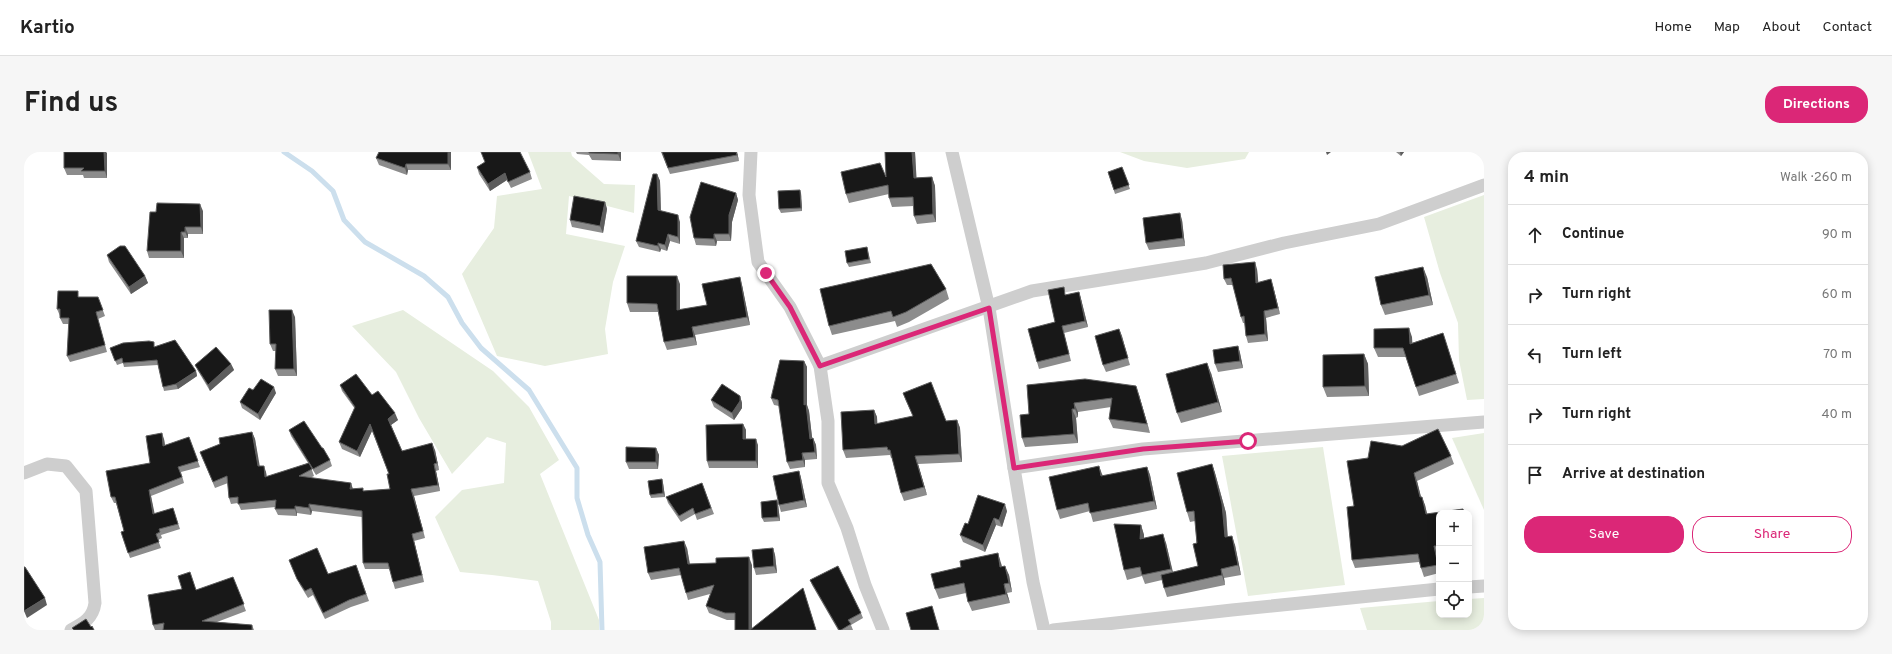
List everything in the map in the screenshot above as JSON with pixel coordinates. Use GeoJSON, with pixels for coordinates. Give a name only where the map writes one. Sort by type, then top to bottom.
{"type":"FeatureCollection","features":[{"type":"Feature","properties":{"kind":"street"},"geometry":{"type":"LineString","coordinates":[[751,152],[750,195],[758,262],[790,307],[820,366],[828,421],[828,483],[847,528],[865,585],[883,630]]}},
{"type":"Feature","properties":{"kind":"street"},"geometry":{"type":"LineString","coordinates":[[952,152],[989,308],[1033,582],[1044,630]]}},
{"type":"Feature","properties":{"kind":"street"},"geometry":{"type":"LineString","coordinates":[[820,366],[989,308],[1032,291],[1206,263],[1284,243],[1379,224],[1484,185]]}},
{"type":"Feature","properties":{"kind":"street"},"geometry":{"type":"LineString","coordinates":[[1014,468],[1143,449],[1484,422]]}},
{"type":"Feature","properties":{"kind":"street"},"geometry":{"type":"LineString","coordinates":[[24,473],[46,464],[66,466],[86,491],[96,603],[94,612],[90,618],[71,630]]}},
{"type":"Feature","properties":{"kind":"street"},"geometry":{"type":"LineString","coordinates":[[1472,587],[1484,586]]}},
{"type":"Feature","properties":{"kind":"street"},"geometry":{"type":"LineString","coordinates":[[1053,630],[1232,610],[1436,590]]}},
{"type":"Feature","properties":{"kind":"green space"},"geometry":{"type":"Polygon","coordinates":[[[528,152],[571,152],[572,156],[604,184],[635,185],[634,213],[569,196],[566,234],[625,246],[613,282],[605,329],[608,354],[545,366],[497,356],[462,274],[494,228],[497,196],[542,189],[528,152]]]}},
{"type":"Feature","properties":{"kind":"green space"},"geometry":{"type":"Polygon","coordinates":[[[1120,152],[1249,152],[1245,159],[1187,168],[1144,161],[1120,152]]]}},
{"type":"Feature","properties":{"kind":"green space"},"geometry":{"type":"Polygon","coordinates":[[[1484,195],[1484,399],[1467,400],[1459,360],[1458,323],[1440,273],[1424,217],[1484,195]]]}},
{"type":"Feature","properties":{"kind":"green space"},"geometry":{"type":"Polygon","coordinates":[[[403,310],[493,371],[529,407],[559,460],[540,474],[599,620],[599,630],[551,630],[551,622],[538,581],[460,572],[435,517],[462,490],[504,483],[506,443],[487,437],[452,474],[419,418],[396,372],[352,326],[403,310]]]}},
{"type":"Feature","properties":{"kind":"green space"},"geometry":{"type":"Polygon","coordinates":[[[1484,433],[1484,510],[1452,438],[1484,433]]]}},
{"type":"Feature","properties":{"kind":"green space"},"geometry":{"type":"Polygon","coordinates":[[[1323,447],[1345,585],[1248,596],[1222,456],[1323,447]]]}},
{"type":"Feature","properties":{"kind":"green space"},"geometry":{"type":"Polygon","coordinates":[[[1484,598],[1484,630],[1367,630],[1360,608],[1436,601],[1436,618],[1472,618],[1472,599],[1484,598]]]}},
{"type":"Feature","properties":{"kind":"building"},"geometry":{"type":"Polygon","coordinates":[[[64,152],[104,152],[105,171],[81,171],[84,168],[64,168],[64,152]]]}},
{"type":"Feature","properties":{"kind":"building"},"geometry":{"type":"Polygon","coordinates":[[[379,152],[448,152],[448,164],[406,164],[405,168],[376,158],[379,152]]]}},
{"type":"Feature","properties":{"kind":"building"},"geometry":{"type":"Polygon","coordinates":[[[481,152],[520,152],[530,172],[508,182],[505,173],[488,184],[477,167],[485,162],[481,152]]]}},
{"type":"Feature","properties":{"kind":"building"},"geometry":{"type":"Polygon","coordinates":[[[618,152],[618,154],[589,153],[618,152]]]}},
{"type":"Feature","properties":{"kind":"building"},"geometry":{"type":"Polygon","coordinates":[[[662,152],[736,152],[737,155],[668,168],[662,152]]]}},
{"type":"Feature","properties":{"kind":"building"},"geometry":{"type":"Polygon","coordinates":[[[885,152],[912,152],[914,178],[932,177],[933,214],[914,216],[913,197],[889,198],[888,185],[846,194],[841,172],[880,163],[886,177],[885,152]]]}},
{"type":"Feature","properties":{"kind":"building"},"geometry":{"type":"Polygon","coordinates":[[[1122,167],[1129,185],[1114,190],[1108,172],[1122,167]]]}},
{"type":"Feature","properties":{"kind":"building"},"geometry":{"type":"Polygon","coordinates":[[[653,174],[657,174],[658,210],[678,215],[678,237],[668,234],[665,245],[658,243],[658,246],[636,241],[653,174]]]}},
{"type":"Feature","properties":{"kind":"building"},"geometry":{"type":"Polygon","coordinates":[[[701,182],[736,193],[729,215],[729,234],[714,234],[714,239],[694,238],[690,217],[701,182]]]}},
{"type":"Feature","properties":{"kind":"building"},"geometry":{"type":"Polygon","coordinates":[[[800,190],[801,208],[779,209],[778,191],[800,190]]]}},
{"type":"Feature","properties":{"kind":"building"},"geometry":{"type":"Polygon","coordinates":[[[574,196],[605,202],[600,226],[570,220],[574,196]]]}},
{"type":"Feature","properties":{"kind":"building"},"geometry":{"type":"Polygon","coordinates":[[[157,203],[200,204],[201,227],[185,227],[185,232],[181,232],[181,251],[147,251],[150,212],[156,212],[157,203]]]}},
{"type":"Feature","properties":{"kind":"building"},"geometry":{"type":"Polygon","coordinates":[[[1180,213],[1183,238],[1146,243],[1143,218],[1180,213]]]}},
{"type":"Feature","properties":{"kind":"building"},"geometry":{"type":"Polygon","coordinates":[[[120,246],[125,246],[145,276],[129,287],[107,255],[120,246]]]}},
{"type":"Feature","properties":{"kind":"building"},"geometry":{"type":"Polygon","coordinates":[[[867,247],[869,259],[847,263],[845,251],[867,247]]]}},
{"type":"Feature","properties":{"kind":"building"},"geometry":{"type":"Polygon","coordinates":[[[1255,262],[1256,283],[1271,279],[1278,308],[1264,311],[1265,334],[1246,336],[1244,316],[1241,317],[1231,278],[1224,279],[1223,265],[1255,262]]]}},
{"type":"Feature","properties":{"kind":"building"},"geometry":{"type":"Polygon","coordinates":[[[931,264],[946,289],[906,312],[893,317],[891,311],[829,326],[820,289],[931,264]]]}},
{"type":"Feature","properties":{"kind":"building"},"geometry":{"type":"Polygon","coordinates":[[[1423,267],[1429,295],[1381,305],[1375,277],[1423,267]]]}},
{"type":"Feature","properties":{"kind":"building"},"geometry":{"type":"Polygon","coordinates":[[[627,276],[677,276],[677,310],[707,305],[702,284],[740,277],[747,317],[692,327],[694,337],[664,342],[657,304],[627,303],[627,276]]]}},
{"type":"Feature","properties":{"kind":"building"},"geometry":{"type":"Polygon","coordinates":[[[1064,287],[1065,295],[1079,292],[1085,321],[1062,326],[1069,354],[1037,362],[1028,329],[1055,322],[1048,290],[1064,287]]]}},
{"type":"Feature","properties":{"kind":"building"},"geometry":{"type":"Polygon","coordinates":[[[58,291],[78,291],[78,297],[98,297],[103,310],[96,312],[105,345],[67,356],[69,318],[60,318],[60,309],[57,309],[58,291]]]}},
{"type":"Feature","properties":{"kind":"building"},"geometry":{"type":"Polygon","coordinates":[[[269,310],[292,310],[294,369],[275,369],[276,344],[270,344],[269,310]]]}},
{"type":"Feature","properties":{"kind":"building"},"geometry":{"type":"Polygon","coordinates":[[[1409,328],[1410,344],[1443,333],[1456,374],[1416,387],[1403,348],[1374,348],[1374,329],[1409,328]]]}},
{"type":"Feature","properties":{"kind":"building"},"geometry":{"type":"Polygon","coordinates":[[[1119,329],[1128,358],[1103,365],[1095,336],[1119,329]]]}},
{"type":"Feature","properties":{"kind":"building"},"geometry":{"type":"Polygon","coordinates":[[[175,340],[196,371],[176,384],[163,387],[157,360],[123,363],[122,358],[115,361],[110,348],[123,343],[149,341],[154,342],[154,347],[175,340]]]}},
{"type":"Feature","properties":{"kind":"building"},"geometry":{"type":"Polygon","coordinates":[[[1238,346],[1240,361],[1215,364],[1213,350],[1238,346]]]}},
{"type":"Feature","properties":{"kind":"building"},"geometry":{"type":"Polygon","coordinates":[[[216,347],[231,364],[208,385],[195,365],[216,347]]]}},
{"type":"Feature","properties":{"kind":"building"},"geometry":{"type":"Polygon","coordinates":[[[1364,354],[1365,386],[1323,387],[1323,355],[1364,354]]]}},
{"type":"Feature","properties":{"kind":"building"},"geometry":{"type":"Polygon","coordinates":[[[780,360],[804,361],[804,405],[806,404],[810,439],[813,438],[815,452],[802,453],[803,460],[787,462],[778,400],[771,398],[780,360]]]}},
{"type":"Feature","properties":{"kind":"building"},"geometry":{"type":"Polygon","coordinates":[[[1207,363],[1218,402],[1177,413],[1166,374],[1207,363]]]}},
{"type":"Feature","properties":{"kind":"building"},"geometry":{"type":"Polygon","coordinates":[[[356,374],[372,395],[378,391],[395,413],[388,419],[402,451],[432,443],[437,463],[434,464],[438,485],[411,489],[423,531],[412,534],[422,575],[393,582],[388,563],[363,563],[362,511],[309,504],[309,508],[295,506],[295,509],[275,509],[276,500],[238,504],[238,497],[229,498],[227,476],[213,482],[200,452],[220,444],[219,438],[252,432],[258,466],[264,466],[265,477],[309,463],[312,469],[299,476],[351,483],[350,489],[363,488],[363,491],[390,489],[387,474],[389,474],[370,424],[357,451],[339,442],[355,407],[340,385],[356,374]]]}},
{"type":"Feature","properties":{"kind":"building"},"geometry":{"type":"Polygon","coordinates":[[[261,379],[274,387],[258,414],[240,402],[249,388],[253,390],[261,379]]]}},
{"type":"Feature","properties":{"kind":"building"},"geometry":{"type":"Polygon","coordinates":[[[1085,379],[1136,386],[1147,424],[1109,419],[1112,398],[1074,403],[1075,409],[1072,409],[1074,434],[1022,438],[1020,415],[1029,414],[1027,385],[1085,379]]]}},
{"type":"Feature","properties":{"kind":"building"},"geometry":{"type":"Polygon","coordinates":[[[931,382],[946,421],[957,420],[959,454],[915,456],[924,487],[901,493],[890,450],[888,450],[887,447],[843,450],[841,412],[874,410],[875,424],[913,416],[903,393],[931,382]]]}},
{"type":"Feature","properties":{"kind":"building"},"geometry":{"type":"Polygon","coordinates":[[[722,384],[740,396],[740,401],[732,413],[711,400],[722,384]]]}},
{"type":"Feature","properties":{"kind":"building"},"geometry":{"type":"Polygon","coordinates":[[[304,421],[330,460],[313,469],[289,430],[304,421]]]}},
{"type":"Feature","properties":{"kind":"building"},"geometry":{"type":"Polygon","coordinates":[[[743,424],[743,439],[756,439],[756,461],[707,461],[706,425],[743,424]]]}},
{"type":"Feature","properties":{"kind":"building"},"geometry":{"type":"Polygon","coordinates":[[[1438,429],[1451,456],[1414,473],[1426,514],[1436,513],[1436,546],[1434,546],[1436,565],[1421,568],[1418,554],[1352,560],[1347,507],[1354,506],[1347,461],[1368,458],[1371,441],[1402,446],[1438,429]]]}},
{"type":"Feature","properties":{"kind":"building"},"geometry":{"type":"Polygon","coordinates":[[[162,433],[163,446],[189,437],[198,461],[178,467],[182,477],[149,490],[153,514],[173,508],[178,524],[159,529],[160,532],[156,534],[159,542],[128,553],[121,532],[124,531],[115,497],[111,497],[106,471],[150,463],[146,436],[162,433]]]}},
{"type":"Feature","properties":{"kind":"building"},"geometry":{"type":"Polygon","coordinates":[[[626,447],[656,448],[656,462],[626,462],[626,447]]]}},
{"type":"Feature","properties":{"kind":"building"},"geometry":{"type":"Polygon","coordinates":[[[1212,464],[1222,504],[1225,537],[1232,536],[1238,565],[1221,569],[1222,575],[1164,588],[1161,575],[1198,566],[1193,544],[1197,543],[1194,511],[1187,512],[1177,473],[1212,464]]]}},
{"type":"Feature","properties":{"kind":"building"},"geometry":{"type":"Polygon","coordinates":[[[1099,466],[1101,476],[1147,467],[1154,501],[1090,513],[1088,503],[1057,510],[1049,477],[1099,466]]]}},
{"type":"Feature","properties":{"kind":"building"},"geometry":{"type":"Polygon","coordinates":[[[799,471],[804,500],[779,505],[773,476],[799,471]]]}},
{"type":"Feature","properties":{"kind":"building"},"geometry":{"type":"Polygon","coordinates":[[[662,479],[663,493],[650,495],[648,481],[662,479]]]}},
{"type":"Feature","properties":{"kind":"building"},"geometry":{"type":"Polygon","coordinates":[[[702,483],[711,508],[695,514],[693,508],[679,516],[666,497],[702,483]]]}},
{"type":"Feature","properties":{"kind":"building"},"geometry":{"type":"Polygon","coordinates":[[[978,495],[1005,504],[999,520],[994,518],[983,545],[960,535],[965,523],[968,524],[978,495]]]}},
{"type":"Feature","properties":{"kind":"building"},"geometry":{"type":"Polygon","coordinates":[[[777,500],[778,517],[762,518],[761,502],[777,500]]]}},
{"type":"Feature","properties":{"kind":"building"},"geometry":{"type":"Polygon","coordinates":[[[1114,524],[1141,525],[1140,539],[1163,534],[1171,569],[1142,575],[1140,567],[1124,570],[1114,524]]]}},
{"type":"Feature","properties":{"kind":"building"},"geometry":{"type":"Polygon","coordinates":[[[684,541],[688,564],[716,563],[716,558],[749,557],[749,630],[735,630],[735,613],[725,613],[706,606],[714,585],[686,593],[679,568],[648,573],[644,547],[684,541]]]}},
{"type":"Feature","properties":{"kind":"building"},"geometry":{"type":"Polygon","coordinates":[[[317,548],[328,574],[356,565],[366,594],[349,600],[323,613],[311,588],[305,591],[297,579],[289,560],[317,548]]]}},
{"type":"Feature","properties":{"kind":"building"},"geometry":{"type":"Polygon","coordinates":[[[773,548],[774,566],[754,568],[752,550],[773,548]]]}},
{"type":"Feature","properties":{"kind":"building"},"geometry":{"type":"Polygon","coordinates":[[[998,553],[1000,567],[1005,566],[1009,583],[1004,584],[1006,594],[968,602],[964,583],[935,589],[931,574],[961,567],[960,561],[998,553]]]}},
{"type":"Feature","properties":{"kind":"building"},"geometry":{"type":"Polygon","coordinates":[[[838,566],[861,613],[848,620],[851,624],[841,630],[839,630],[810,580],[838,566]]]}},
{"type":"Feature","properties":{"kind":"building"},"geometry":{"type":"Polygon","coordinates":[[[24,567],[45,598],[24,611],[24,567]]]}},
{"type":"Feature","properties":{"kind":"building"},"geometry":{"type":"Polygon","coordinates":[[[190,572],[196,590],[233,577],[244,604],[202,621],[252,625],[252,630],[163,630],[164,623],[153,625],[148,595],[182,589],[178,576],[190,572]]]}},
{"type":"Feature","properties":{"kind":"building"},"geometry":{"type":"Polygon","coordinates":[[[803,588],[816,630],[750,630],[803,588]]]}},
{"type":"Feature","properties":{"kind":"building"},"geometry":{"type":"Polygon","coordinates":[[[932,606],[939,630],[911,630],[906,613],[932,606]]]}},
{"type":"Feature","properties":{"kind":"building"},"geometry":{"type":"Polygon","coordinates":[[[86,619],[94,630],[74,630],[72,628],[86,619]]]}},
{"type":"Feature","properties":{"kind":"waterway"},"geometry":{"type":"LineString","coordinates":[[284,152],[312,171],[333,191],[344,220],[365,242],[424,276],[448,297],[462,323],[481,348],[529,390],[577,468],[577,498],[588,535],[600,562],[602,630]]}},
{"type":"Feature","properties":{"kind":"route"},"geometry":{"type":"LineString","coordinates":[[766,273],[790,307],[820,366],[989,308],[1014,468],[1143,449],[1248,441]]}}]}
